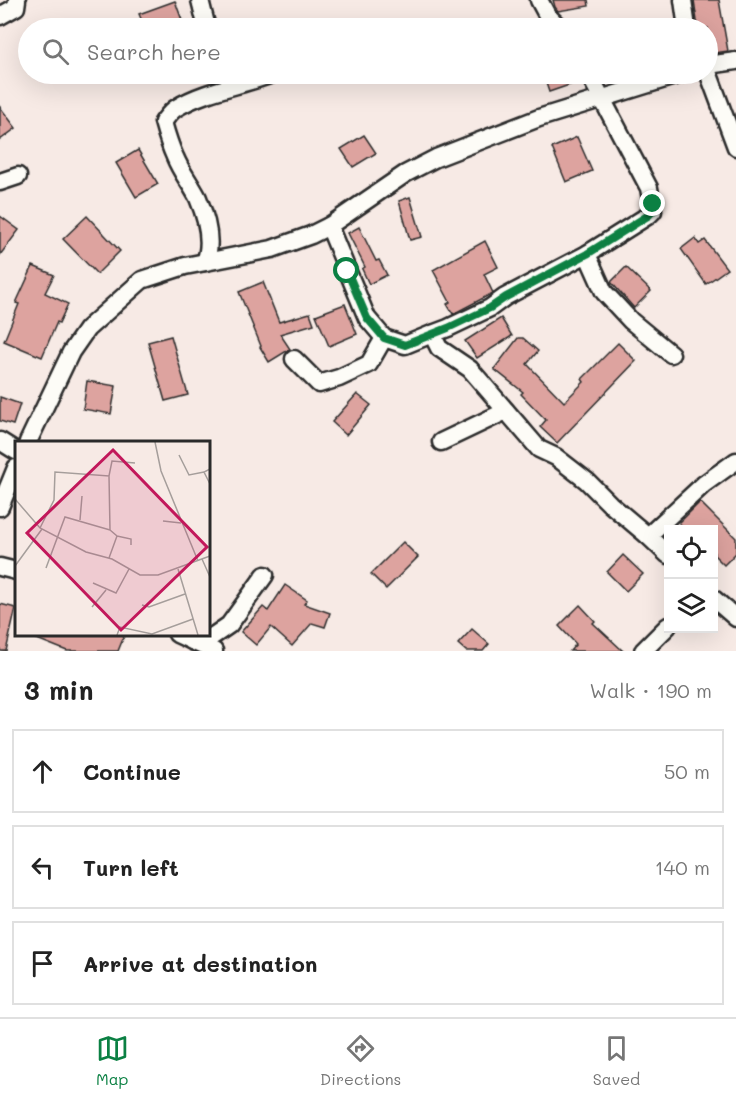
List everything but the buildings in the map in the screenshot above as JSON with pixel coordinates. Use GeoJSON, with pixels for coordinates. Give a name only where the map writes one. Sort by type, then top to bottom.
{"type":"FeatureCollection","features":[{"type":"Feature","properties":{"kind":"street"},"geometry":{"type":"LineString","coordinates":[[0,16],[16,7],[17,0]]}},
{"type":"Feature","properties":{"kind":"street"},"geometry":{"type":"LineString","coordinates":[[200,0],[204,18]]}},
{"type":"Feature","properties":{"kind":"street"},"geometry":{"type":"LineString","coordinates":[[538,0],[550,18]]}},
{"type":"Feature","properties":{"kind":"street"},"geometry":{"type":"LineString","coordinates":[[683,0],[686,18]]}},
{"type":"Feature","properties":{"kind":"street"},"geometry":{"type":"LineString","coordinates":[[718,64],[736,61]]}},
{"type":"Feature","properties":{"kind":"street"},"geometry":{"type":"LineString","coordinates":[[212,93],[216,84]]}},
{"type":"Feature","properties":{"kind":"street"},"geometry":{"type":"LineString","coordinates":[[205,262],[209,253],[203,215],[197,197],[188,185],[175,158],[162,122],[175,108],[212,93],[244,84]]}},
{"type":"Feature","properties":{"kind":"street"},"geometry":{"type":"LineString","coordinates":[[294,359],[320,384],[339,378],[405,345],[490,308],[506,297],[587,254],[649,215],[653,211],[649,188],[594,84]]}},
{"type":"Feature","properties":{"kind":"street"},"geometry":{"type":"LineString","coordinates":[[28,441],[71,352],[87,329],[142,280],[185,266],[272,249],[310,235],[329,226],[405,174],[436,158],[539,118],[649,84]]}},
{"type":"Feature","properties":{"kind":"street"},"geometry":{"type":"LineString","coordinates":[[712,84],[736,147]]}},
{"type":"Feature","properties":{"kind":"street"},"geometry":{"type":"LineString","coordinates":[[0,183],[18,176]]}},
{"type":"Feature","properties":{"kind":"street"},"geometry":{"type":"LineString","coordinates":[[329,226],[367,318],[384,338],[405,345]]}},
{"type":"Feature","properties":{"kind":"street"},"geometry":{"type":"LineString","coordinates":[[587,254],[604,292],[631,321],[670,354]]}},
{"type":"Feature","properties":{"kind":"street"},"geometry":{"type":"LineString","coordinates":[[432,334],[439,348],[470,369],[539,450],[556,457],[664,550]]}},
{"type":"Feature","properties":{"kind":"street"},"geometry":{"type":"LineString","coordinates":[[369,364],[384,338]]}},
{"type":"Feature","properties":{"kind":"street"},"geometry":{"type":"LineString","coordinates":[[441,442],[506,411]]}},
{"type":"Feature","properties":{"kind":"street"},"geometry":{"type":"LineString","coordinates":[[0,441],[15,450]]}},
{"type":"Feature","properties":{"kind":"street"},"geometry":{"type":"LineString","coordinates":[[648,536],[704,484],[736,461]]}},
{"type":"Feature","properties":{"kind":"street"},"geometry":{"type":"LineString","coordinates":[[0,507],[15,470]]}},
{"type":"Feature","properties":{"kind":"street"},"geometry":{"type":"LineString","coordinates":[[0,567],[15,572]]}},
{"type":"Feature","properties":{"kind":"street"},"geometry":{"type":"LineString","coordinates":[[184,638],[213,636],[229,625],[265,575]]}},
{"type":"Feature","properties":{"kind":"street"},"geometry":{"type":"LineString","coordinates":[[718,602],[736,618]]}},
{"type":"Feature","properties":{"kind":"street"},"geometry":{"type":"LineString","coordinates":[[642,651],[664,631]]}},
{"type":"Feature","properties":{"kind":"street"},"geometry":{"type":"LineString","coordinates":[[184,638],[214,651]]}},
{"type":"Feature","properties":{"kind":"route"},"geometry":{"type":"LineString","coordinates":[[347,271],[367,318],[384,338],[405,345],[490,308],[506,297],[587,254],[649,215],[653,211],[653,204]]}}]}
